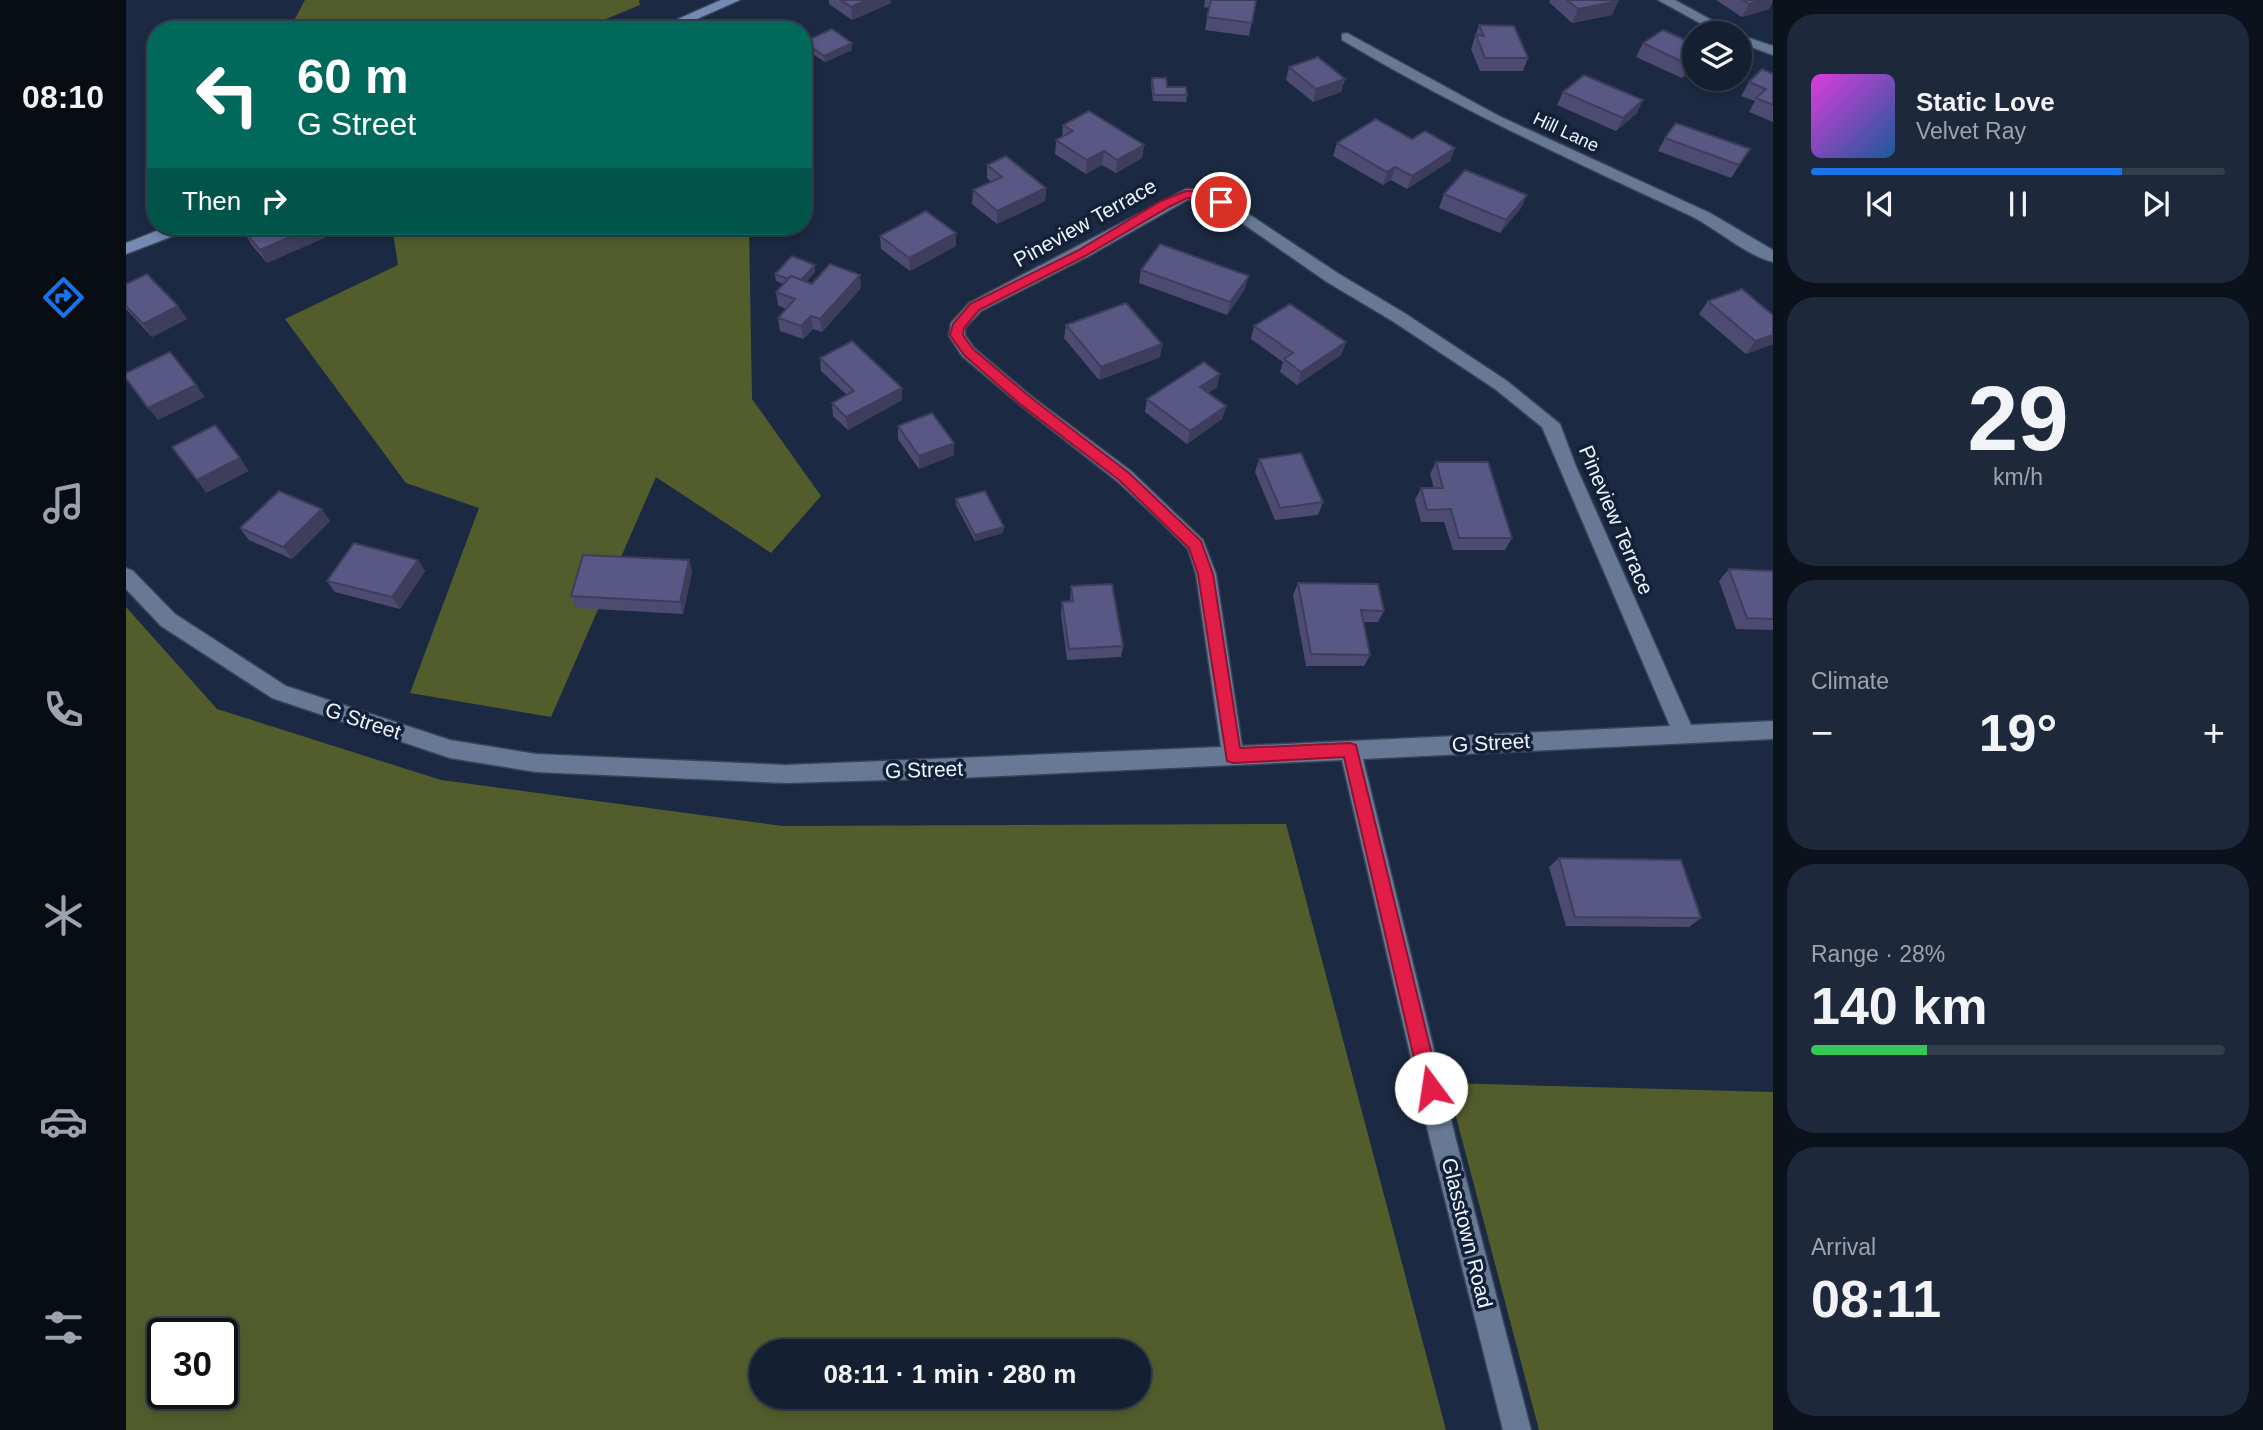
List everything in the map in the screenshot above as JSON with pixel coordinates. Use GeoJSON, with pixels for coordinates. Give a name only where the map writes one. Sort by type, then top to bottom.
{"type":"FeatureCollection","features":[{"type":"Feature","properties":{"kind":"street"},"geometry":{"type":"LineString","coordinates":[[682,21],[733,0]]}},
{"type":"Feature","properties":{"kind":"street"},"geometry":{"type":"LineString","coordinates":[[1665,0],[1705,21]]}},
{"type":"Feature","properties":{"kind":"street","name":"Hill Lane"},"geometry":{"type":"LineString","coordinates":[[1347,37],[1414,78],[1493,119],[1703,216],[1773,257]]}},
{"type":"Feature","properties":{"kind":"street"},"geometry":{"type":"LineString","coordinates":[[1752,43],[1773,51]]}},
{"type":"Feature","properties":{"kind":"street","name":"Pineview Terrace"},"geometry":{"type":"LineString","coordinates":[[1233,756],[1206,574],[1196,545],[1124,476],[1025,400],[968,352],[957,335],[957,327],[975,307],[1081,253],[1186,194],[1204,195],[1221,202],[1333,278],[1400,318],[1501,385],[1548,422],[1554,429],[1566,464],[1684,734]]}},
{"type":"Feature","properties":{"kind":"street"},"geometry":{"type":"LineString","coordinates":[[126,249],[161,235]]}},
{"type":"Feature","properties":{"kind":"street","name":"G Street"},"geometry":{"type":"LineString","coordinates":[[126,576],[168,620],[279,692],[450,749],[576,766],[786,774],[957,769],[1773,730]]}},
{"type":"Feature","properties":{"kind":"street","name":"Glasstown Road"},"geometry":{"type":"LineString","coordinates":[[1350,750],[1440,1126],[1517,1430]]}},
{"type":"Feature","properties":{"kind":"green space"},"geometry":{"type":"Polygon","coordinates":[[[305,0],[639,0],[640,5],[601,21],[294,21],[305,0]]]}},
{"type":"Feature","properties":{"kind":"green space"},"geometry":{"type":"Polygon","coordinates":[[[393,235],[749,235],[752,399],[821,496],[771,553],[656,477],[551,717],[410,693],[479,508],[406,483],[285,319],[398,265],[393,235]]]}},
{"type":"Feature","properties":{"kind":"green space"},"geometry":{"type":"Polygon","coordinates":[[[126,607],[217,709],[441,780],[783,826],[1286,824],[1446,1430],[126,1430],[126,607]]]}},
{"type":"Feature","properties":{"kind":"green space"},"geometry":{"type":"Polygon","coordinates":[[[1447,1083],[1773,1092],[1773,1430],[1539,1430],[1447,1083]]]}},
{"type":"Feature","properties":{"kind":"building"},"geometry":{"type":"Polygon","coordinates":[[[841,0],[867,0],[851,7],[841,0]]]}},
{"type":"Feature","properties":{"kind":"building"},"geometry":{"type":"Polygon","coordinates":[[[1211,0],[1256,0],[1252,23],[1207,17],[1211,0]]]}},
{"type":"Feature","properties":{"kind":"building"},"geometry":{"type":"Polygon","coordinates":[[[1567,0],[1617,0],[1618,1],[1578,9],[1567,0]]]}},
{"type":"Feature","properties":{"kind":"building"},"geometry":{"type":"Polygon","coordinates":[[[1743,0],[1761,0],[1749,4],[1743,0]]]}},
{"type":"Feature","properties":{"kind":"building"},"geometry":{"type":"Polygon","coordinates":[[[1479,25],[1514,26],[1528,58],[1485,58],[1476,35],[1484,36],[1479,25]]]}},
{"type":"Feature","properties":{"kind":"building"},"geometry":{"type":"Polygon","coordinates":[[[832,29],[852,43],[824,56],[812,48],[812,38],[832,29]]]}},
{"type":"Feature","properties":{"kind":"building"},"geometry":{"type":"Polygon","coordinates":[[[1663,30],[1682,39],[1682,62],[1643,43],[1663,30]]]}},
{"type":"Feature","properties":{"kind":"building"},"geometry":{"type":"Polygon","coordinates":[[[1318,57],[1345,79],[1316,89],[1289,67],[1318,57]]]}},
{"type":"Feature","properties":{"kind":"building"},"geometry":{"type":"Polygon","coordinates":[[[1762,69],[1773,74],[1773,105],[1756,98],[1766,89],[1752,83],[1752,79],[1762,69]]]}},
{"type":"Feature","properties":{"kind":"building"},"geometry":{"type":"Polygon","coordinates":[[[1584,75],[1643,100],[1623,118],[1563,92],[1584,75]]]}},
{"type":"Feature","properties":{"kind":"building"},"geometry":{"type":"Polygon","coordinates":[[[1152,78],[1166,78],[1167,87],[1186,87],[1187,95],[1154,95],[1152,78]]]}},
{"type":"Feature","properties":{"kind":"building"},"geometry":{"type":"Polygon","coordinates":[[[1089,111],[1144,145],[1117,160],[1104,151],[1087,160],[1056,140],[1073,131],[1063,125],[1089,111]]]}},
{"type":"Feature","properties":{"kind":"building"},"geometry":{"type":"Polygon","coordinates":[[[1376,119],[1412,139],[1425,131],[1455,148],[1412,176],[1395,167],[1387,172],[1337,143],[1376,119]]]}},
{"type":"Feature","properties":{"kind":"building"},"geometry":{"type":"Polygon","coordinates":[[[1676,123],[1750,149],[1739,165],[1665,138],[1676,123]]]}},
{"type":"Feature","properties":{"kind":"building"},"geometry":{"type":"Polygon","coordinates":[[[1006,156],[1046,188],[997,211],[973,190],[1002,177],[987,165],[1006,156]]]}},
{"type":"Feature","properties":{"kind":"building"},"geometry":{"type":"Polygon","coordinates":[[[1465,170],[1527,195],[1506,220],[1444,194],[1465,170]]]}},
{"type":"Feature","properties":{"kind":"building"},"geometry":{"type":"Polygon","coordinates":[[[926,211],[956,233],[909,258],[880,236],[926,211]]]}},
{"type":"Feature","properties":{"kind":"building"},"geometry":{"type":"Polygon","coordinates":[[[247,235],[294,235],[260,250],[247,235]]]}},
{"type":"Feature","properties":{"kind":"building"},"geometry":{"type":"Polygon","coordinates":[[[1160,244],[1249,276],[1230,302],[1141,270],[1160,244]]]}},
{"type":"Feature","properties":{"kind":"building"},"geometry":{"type":"Polygon","coordinates":[[[792,256],[815,265],[801,280],[775,274],[792,256]]]}},
{"type":"Feature","properties":{"kind":"building"},"geometry":{"type":"Polygon","coordinates":[[[830,264],[860,275],[820,319],[811,316],[801,326],[778,318],[795,299],[776,292],[791,276],[812,284],[830,264]]]}},
{"type":"Feature","properties":{"kind":"building"},"geometry":{"type":"Polygon","coordinates":[[[147,274],[178,306],[143,324],[126,306],[126,284],[147,274]]]}},
{"type":"Feature","properties":{"kind":"building"},"geometry":{"type":"Polygon","coordinates":[[[1742,289],[1773,315],[1773,335],[1755,341],[1708,301],[1742,289]]]}},
{"type":"Feature","properties":{"kind":"building"},"geometry":{"type":"Polygon","coordinates":[[[1126,303],[1162,344],[1101,367],[1066,325],[1126,303]]]}},
{"type":"Feature","properties":{"kind":"building"},"geometry":{"type":"Polygon","coordinates":[[[1290,304],[1346,342],[1301,372],[1284,359],[1293,353],[1254,326],[1290,304]]]}},
{"type":"Feature","properties":{"kind":"building"},"geometry":{"type":"Polygon","coordinates":[[[852,341],[902,388],[846,417],[832,403],[854,391],[820,358],[852,341]]]}},
{"type":"Feature","properties":{"kind":"building"},"geometry":{"type":"Polygon","coordinates":[[[170,352],[196,385],[148,408],[126,378],[126,373],[170,352]]]}},
{"type":"Feature","properties":{"kind":"building"},"geometry":{"type":"Polygon","coordinates":[[[1204,362],[1220,374],[1200,387],[1226,406],[1190,431],[1147,399],[1204,362]]]}},
{"type":"Feature","properties":{"kind":"building"},"geometry":{"type":"Polygon","coordinates":[[[932,413],[954,443],[919,456],[898,426],[932,413]]]}},
{"type":"Feature","properties":{"kind":"building"},"geometry":{"type":"Polygon","coordinates":[[[215,425],[240,458],[197,480],[172,447],[215,425]]]}},
{"type":"Feature","properties":{"kind":"building"},"geometry":{"type":"Polygon","coordinates":[[[1301,453],[1323,502],[1280,508],[1259,459],[1301,453]]]}},
{"type":"Feature","properties":{"kind":"building"},"geometry":{"type":"Polygon","coordinates":[[[1436,462],[1488,462],[1512,538],[1459,538],[1451,509],[1427,510],[1421,488],[1443,488],[1436,462]]]}},
{"type":"Feature","properties":{"kind":"building"},"geometry":{"type":"Polygon","coordinates":[[[279,491],[322,509],[283,547],[240,528],[279,491]]]}},
{"type":"Feature","properties":{"kind":"building"},"geometry":{"type":"Polygon","coordinates":[[[985,491],[1004,527],[975,535],[956,499],[985,491]]]}},
{"type":"Feature","properties":{"kind":"building"},"geometry":{"type":"Polygon","coordinates":[[[354,543],[418,560],[392,597],[327,581],[354,543]]]}},
{"type":"Feature","properties":{"kind":"building"},"geometry":{"type":"Polygon","coordinates":[[[583,555],[689,560],[680,602],[571,596],[583,555]]]}},
{"type":"Feature","properties":{"kind":"building"},"geometry":{"type":"Polygon","coordinates":[[[1729,569],[1773,571],[1773,619],[1747,618],[1729,569]]]}},
{"type":"Feature","properties":{"kind":"building"},"geometry":{"type":"Polygon","coordinates":[[[1298,583],[1378,584],[1384,611],[1361,610],[1370,655],[1311,654],[1298,583]]]}},
{"type":"Feature","properties":{"kind":"building"},"geometry":{"type":"Polygon","coordinates":[[[1112,584],[1123,646],[1069,649],[1062,602],[1073,601],[1071,586],[1112,584]]]}},
{"type":"Feature","properties":{"kind":"building"},"geometry":{"type":"Polygon","coordinates":[[[1559,858],[1681,860],[1701,918],[1575,917],[1559,858]]]}},
{"type":"Feature","properties":{"kind":"route"},"geometry":{"type":"LineString","coordinates":[[1221,202],[1204,195],[1186,194],[1165,204],[1081,253],[975,307],[957,327],[957,335],[968,352],[1025,400],[1124,476],[1196,545],[1206,574],[1233,756],[1350,750],[1431,1088]]}}]}
